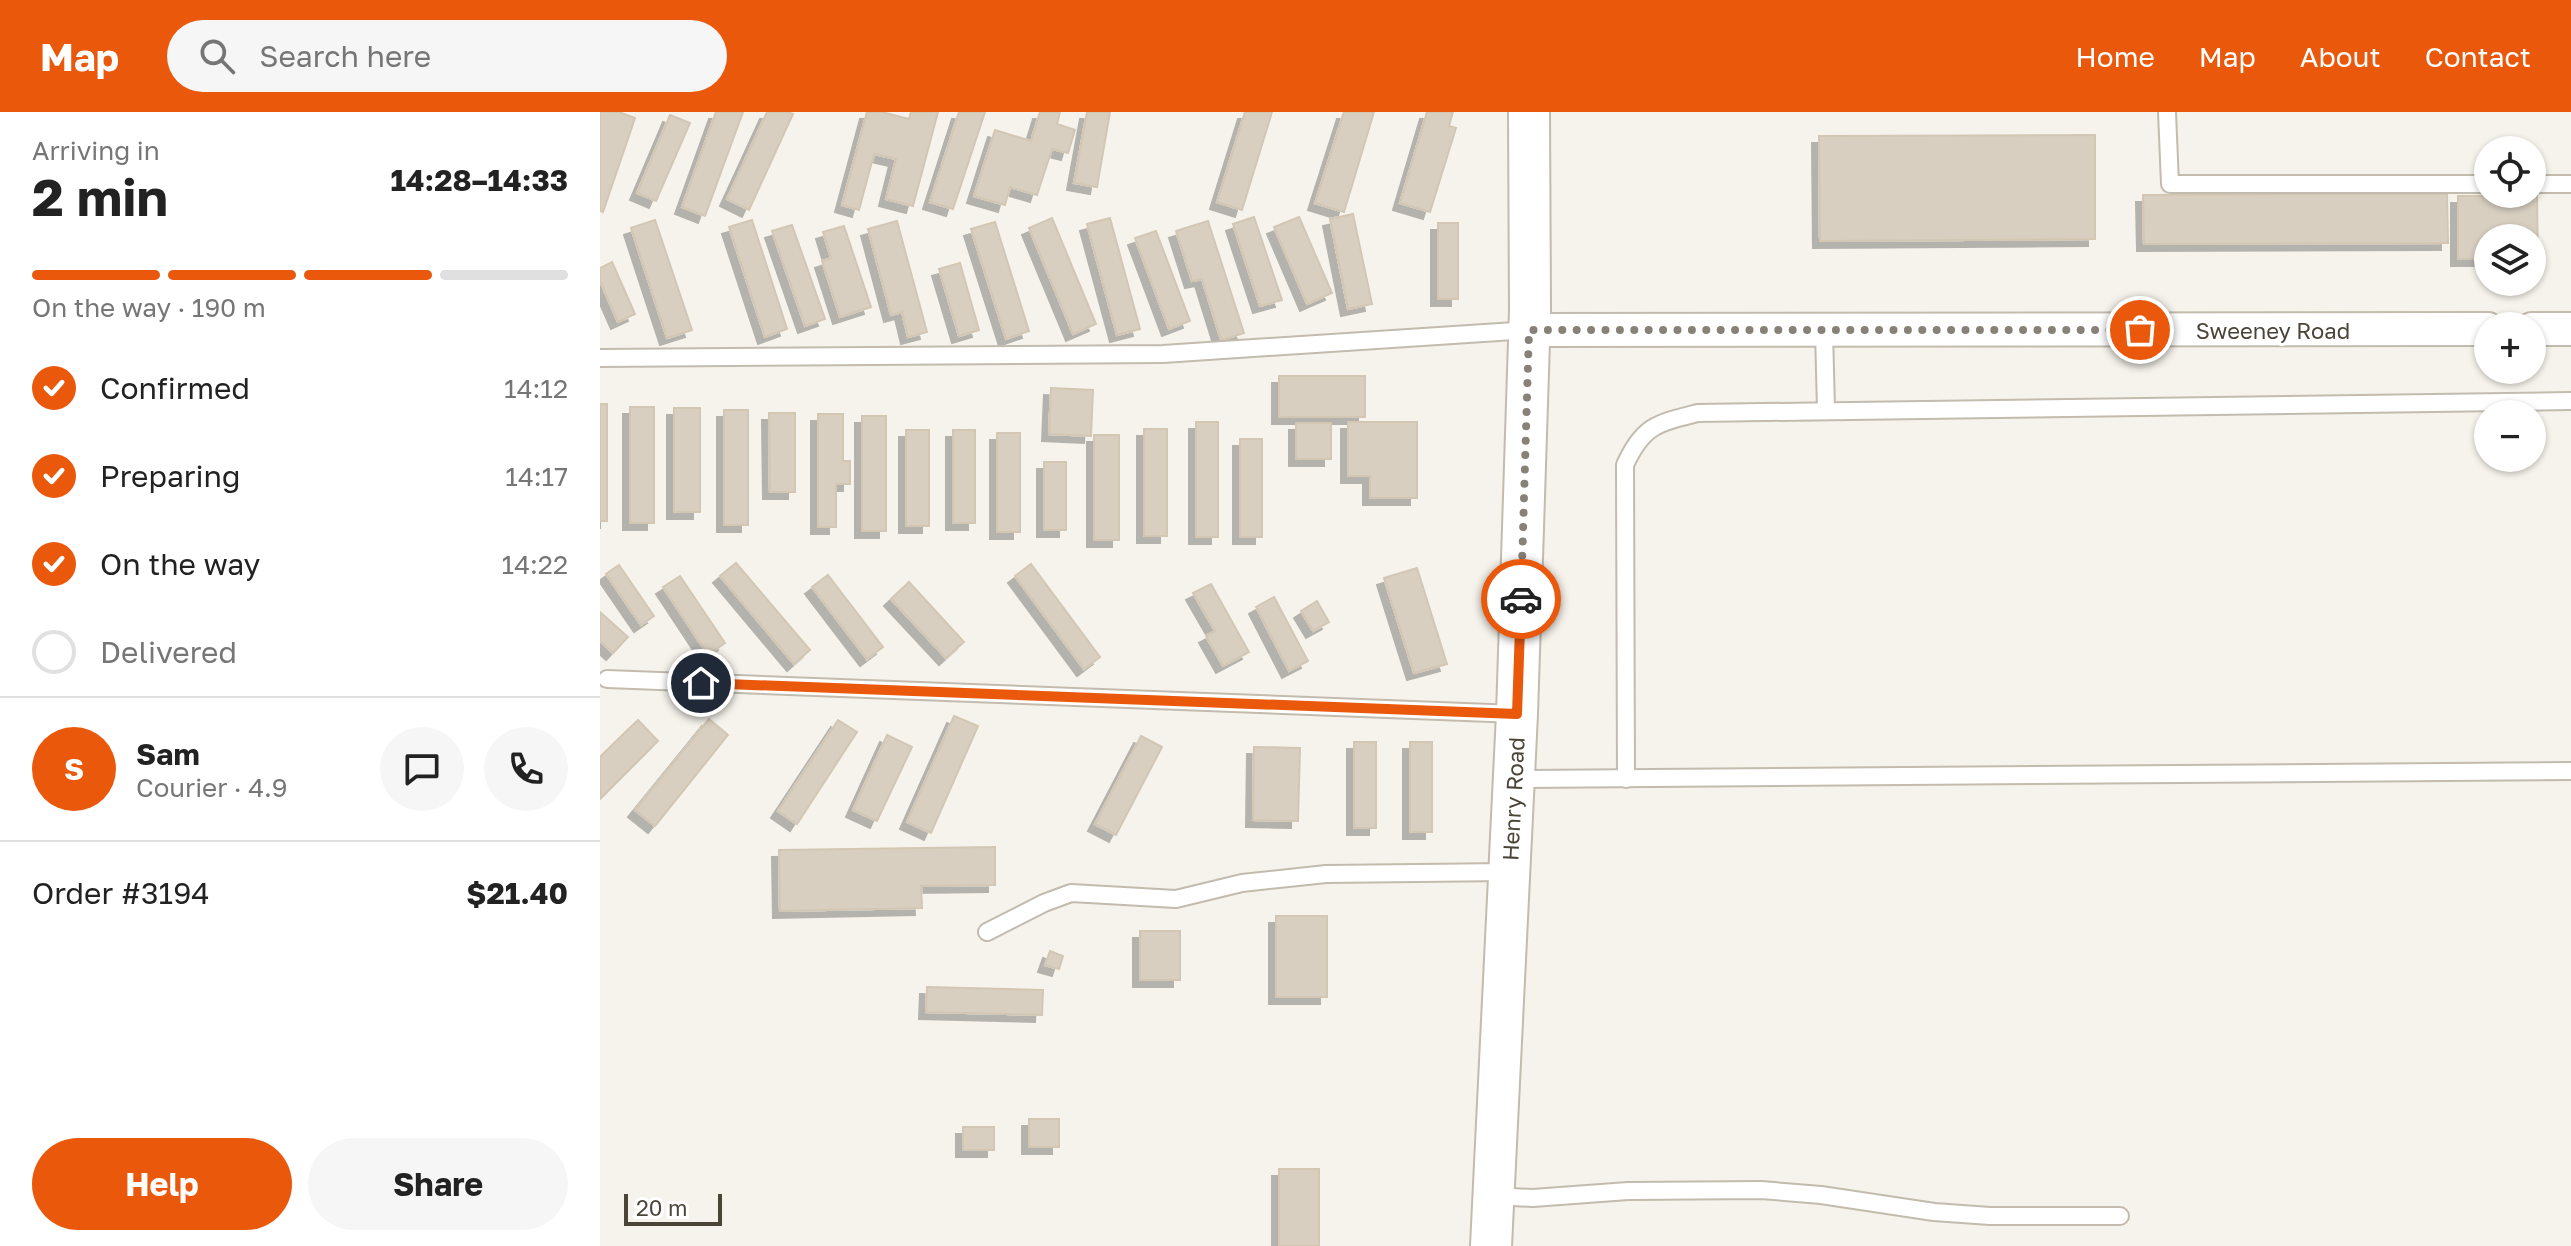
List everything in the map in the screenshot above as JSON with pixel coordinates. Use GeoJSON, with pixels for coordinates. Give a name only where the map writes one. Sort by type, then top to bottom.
{"type":"FeatureCollection","features":[{"type":"Feature","properties":{"kind":"street","name":"Henry Road"},"geometry":{"type":"LineString","coordinates":[[1491,1246],[1517,714],[1529,330],[1529,112]]}},
{"type":"Feature","properties":{"kind":"street","name":"Sweeney Road"},"geometry":{"type":"LineString","coordinates":[[1529,330],[2474,329]]}},
{"type":"Feature","properties":{"kind":"street"},"geometry":{"type":"LineString","coordinates":[[2546,329],[2571,329]]}},
{"type":"Feature","properties":{"kind":"lane"},"geometry":{"type":"LineString","coordinates":[[2167,112],[2170,184],[2474,184]]}},
{"type":"Feature","properties":{"kind":"lane"},"geometry":{"type":"LineString","coordinates":[[2546,184],[2571,184]]}},
{"type":"Feature","properties":{"kind":"lane"},"geometry":{"type":"LineString","coordinates":[[600,358],[1163,354],[1529,330]]}},
{"type":"Feature","properties":{"kind":"lane"},"geometry":{"type":"LineString","coordinates":[[1824,331],[1826,410]]}},
{"type":"Feature","properties":{"kind":"lane"},"geometry":{"type":"LineString","coordinates":[[1626,779],[1625,465],[1635,443],[1658,423],[1698,413],[2571,401]]}},
{"type":"Feature","properties":{"kind":"lane"},"geometry":{"type":"LineString","coordinates":[[607,679],[1517,714]]}},
{"type":"Feature","properties":{"kind":"lane"},"geometry":{"type":"LineString","coordinates":[[1513,779],[2571,771]]}},
{"type":"Feature","properties":{"kind":"lane"},"geometry":{"type":"LineString","coordinates":[[987,932],[1071,893],[1176,899],[1242,883],[1326,874],[1509,872]]}},
{"type":"Feature","properties":{"kind":"lane"},"geometry":{"type":"LineString","coordinates":[[1493,1196],[1533,1198],[1628,1191],[1761,1190],[1821,1195],[1934,1212],[2120,1216]]}},
{"type":"Feature","properties":{"kind":"building"},"geometry":{"type":"Polygon","coordinates":[[[600,112],[619,112],[635,118],[603,212],[600,211],[600,112]]]}},
{"type":"Feature","properties":{"kind":"building"},"geometry":{"type":"Polygon","coordinates":[[[716,112],[743,112],[705,216],[682,207],[716,112]]]}},
{"type":"Feature","properties":{"kind":"building"},"geometry":{"type":"Polygon","coordinates":[[[767,112],[793,114],[749,210],[727,199],[767,112]]]}},
{"type":"Feature","properties":{"kind":"building"},"geometry":{"type":"Polygon","coordinates":[[[867,112],[882,112],[909,119],[911,112],[938,112],[913,206],[886,199],[896,159],[874,154],[859,210],[842,205],[867,112]]]}},
{"type":"Feature","properties":{"kind":"building"},"geometry":{"type":"Polygon","coordinates":[[[959,112],[985,112],[953,209],[930,202],[959,112]]]}},
{"type":"Feature","properties":{"kind":"building"},"geometry":{"type":"Polygon","coordinates":[[[1040,112],[1060,112],[1057,124],[1075,130],[1068,153],[1052,149],[1037,195],[1010,187],[1005,205],[974,196],[995,130],[1031,141],[1040,112]]]}},
{"type":"Feature","properties":{"kind":"building"},"geometry":{"type":"Polygon","coordinates":[[[1087,112],[1110,112],[1097,187],[1074,183],[1087,112]]]}},
{"type":"Feature","properties":{"kind":"building"},"geometry":{"type":"Polygon","coordinates":[[[1245,112],[1272,112],[1242,210],[1217,202],[1245,112]]]}},
{"type":"Feature","properties":{"kind":"building"},"geometry":{"type":"Polygon","coordinates":[[[1344,112],[1374,112],[1344,212],[1315,203],[1344,112]]]}},
{"type":"Feature","properties":{"kind":"building"},"geometry":{"type":"Polygon","coordinates":[[[1427,112],[1453,112],[1449,126],[1456,128],[1430,212],[1400,203],[1427,112]]]}},
{"type":"Feature","properties":{"kind":"building"},"geometry":{"type":"Polygon","coordinates":[[[670,115],[690,123],[656,201],[637,193],[670,115]]]}},
{"type":"Feature","properties":{"kind":"building"},"geometry":{"type":"Polygon","coordinates":[[[2095,135],[2095,239],[1820,241],[1819,136],[2095,135]]]}},
{"type":"Feature","properties":{"kind":"building"},"geometry":{"type":"Polygon","coordinates":[[[2447,194],[2448,243],[2144,244],[2143,195],[2447,194]]]}},
{"type":"Feature","properties":{"kind":"building"},"geometry":{"type":"Polygon","coordinates":[[[2458,196],[2474,196],[2474,208],[2537,208],[2537,224],[2474,224],[2474,259],[2458,259],[2458,196]]]}},
{"type":"Feature","properties":{"kind":"building"},"geometry":{"type":"Polygon","coordinates":[[[1353,214],[1372,304],[1348,309],[1330,219],[1353,214]]]}},
{"type":"Feature","properties":{"kind":"building"},"geometry":{"type":"Polygon","coordinates":[[[1254,217],[1282,300],[1260,306],[1233,224],[1254,217]]]}},
{"type":"Feature","properties":{"kind":"building"},"geometry":{"type":"Polygon","coordinates":[[[1299,217],[1332,293],[1307,304],[1274,227],[1299,217]]]}},
{"type":"Feature","properties":{"kind":"building"},"geometry":{"type":"Polygon","coordinates":[[[1052,218],[1096,324],[1073,334],[1029,228],[1052,218]]]}},
{"type":"Feature","properties":{"kind":"building"},"geometry":{"type":"Polygon","coordinates":[[[1110,218],[1140,329],[1117,335],[1087,224],[1110,218]]]}},
{"type":"Feature","properties":{"kind":"building"},"geometry":{"type":"Polygon","coordinates":[[[655,220],[692,330],[667,338],[631,228],[655,220]]]}},
{"type":"Feature","properties":{"kind":"building"},"geometry":{"type":"Polygon","coordinates":[[[752,220],[787,329],[765,337],[729,227],[752,220]]]}},
{"type":"Feature","properties":{"kind":"building"},"geometry":{"type":"Polygon","coordinates":[[[897,221],[927,332],[908,337],[902,312],[891,315],[868,229],[897,221]]]}},
{"type":"Feature","properties":{"kind":"building"},"geometry":{"type":"Polygon","coordinates":[[[1208,221],[1244,333],[1221,340],[1202,279],[1192,281],[1176,231],[1208,221]]]}},
{"type":"Feature","properties":{"kind":"building"},"geometry":{"type":"Polygon","coordinates":[[[995,222],[1029,331],[1006,339],[971,229],[995,222]]]}},
{"type":"Feature","properties":{"kind":"building"},"geometry":{"type":"Polygon","coordinates":[[[1438,223],[1458,223],[1458,299],[1438,299],[1438,223]]]}},
{"type":"Feature","properties":{"kind":"building"},"geometry":{"type":"Polygon","coordinates":[[[792,225],[825,319],[805,326],[772,231],[792,225]]]}},
{"type":"Feature","properties":{"kind":"building"},"geometry":{"type":"Polygon","coordinates":[[[844,226],[871,307],[840,317],[822,261],[831,258],[823,232],[844,226]]]}},
{"type":"Feature","properties":{"kind":"building"},"geometry":{"type":"Polygon","coordinates":[[[1156,231],[1190,321],[1169,329],[1135,238],[1156,231]]]}},
{"type":"Feature","properties":{"kind":"building"},"geometry":{"type":"Polygon","coordinates":[[[612,262],[635,314],[618,322],[600,281],[600,268],[612,262]]]}},
{"type":"Feature","properties":{"kind":"building"},"geometry":{"type":"Polygon","coordinates":[[[960,263],[979,330],[959,336],[939,269],[960,263]]]}},
{"type":"Feature","properties":{"kind":"building"},"geometry":{"type":"Polygon","coordinates":[[[1279,376],[1365,376],[1365,417],[1279,417],[1279,376]]]}},
{"type":"Feature","properties":{"kind":"building"},"geometry":{"type":"Polygon","coordinates":[[[1051,388],[1093,390],[1091,436],[1049,434],[1051,388]]]}},
{"type":"Feature","properties":{"kind":"building"},"geometry":{"type":"Polygon","coordinates":[[[600,404],[607,404],[607,521],[600,521],[600,404]]]}},
{"type":"Feature","properties":{"kind":"building"},"geometry":{"type":"Polygon","coordinates":[[[630,407],[654,407],[654,523],[630,523],[630,407]]]}},
{"type":"Feature","properties":{"kind":"building"},"geometry":{"type":"Polygon","coordinates":[[[674,408],[700,408],[700,512],[674,512],[674,408]]]}},
{"type":"Feature","properties":{"kind":"building"},"geometry":{"type":"Polygon","coordinates":[[[724,410],[748,410],[748,525],[724,525],[724,410]]]}},
{"type":"Feature","properties":{"kind":"building"},"geometry":{"type":"Polygon","coordinates":[[[769,413],[795,413],[795,492],[770,492],[769,413]]]}},
{"type":"Feature","properties":{"kind":"building"},"geometry":{"type":"Polygon","coordinates":[[[818,414],[843,414],[843,461],[850,461],[850,484],[836,484],[836,527],[818,527],[818,414]]]}},
{"type":"Feature","properties":{"kind":"building"},"geometry":{"type":"Polygon","coordinates":[[[862,416],[886,416],[886,531],[862,531],[862,416]]]}},
{"type":"Feature","properties":{"kind":"building"},"geometry":{"type":"Polygon","coordinates":[[[1196,422],[1218,422],[1218,537],[1196,537],[1196,422]]]}},
{"type":"Feature","properties":{"kind":"building"},"geometry":{"type":"Polygon","coordinates":[[[1348,422],[1417,422],[1417,498],[1370,498],[1370,476],[1348,476],[1348,422]]]}},
{"type":"Feature","properties":{"kind":"building"},"geometry":{"type":"Polygon","coordinates":[[[1296,423],[1331,423],[1331,459],[1296,459],[1296,423]]]}},
{"type":"Feature","properties":{"kind":"building"},"geometry":{"type":"Polygon","coordinates":[[[1144,429],[1167,429],[1167,536],[1144,536],[1144,429]]]}},
{"type":"Feature","properties":{"kind":"building"},"geometry":{"type":"Polygon","coordinates":[[[906,430],[929,430],[929,526],[906,526],[906,430]]]}},
{"type":"Feature","properties":{"kind":"building"},"geometry":{"type":"Polygon","coordinates":[[[953,430],[975,430],[975,523],[953,523],[953,430]]]}},
{"type":"Feature","properties":{"kind":"building"},"geometry":{"type":"Polygon","coordinates":[[[997,433],[1020,433],[1020,532],[997,532],[997,433]]]}},
{"type":"Feature","properties":{"kind":"building"},"geometry":{"type":"Polygon","coordinates":[[[1094,435],[1119,435],[1119,540],[1094,540],[1094,435]]]}},
{"type":"Feature","properties":{"kind":"building"},"geometry":{"type":"Polygon","coordinates":[[[1240,439],[1262,439],[1262,537],[1240,537],[1240,439]]]}},
{"type":"Feature","properties":{"kind":"building"},"geometry":{"type":"Polygon","coordinates":[[[1044,462],[1066,462],[1066,530],[1044,530],[1044,462]]]}},
{"type":"Feature","properties":{"kind":"building"},"geometry":{"type":"Polygon","coordinates":[[[736,563],[810,650],[794,664],[720,576],[736,563]]]}},
{"type":"Feature","properties":{"kind":"building"},"geometry":{"type":"Polygon","coordinates":[[[1031,564],[1100,657],[1084,669],[1015,576],[1031,564]]]}},
{"type":"Feature","properties":{"kind":"building"},"geometry":{"type":"Polygon","coordinates":[[[619,565],[654,616],[641,625],[606,574],[619,565]]]}},
{"type":"Feature","properties":{"kind":"building"},"geometry":{"type":"Polygon","coordinates":[[[1417,568],[1447,664],[1414,673],[1384,578],[1417,568]]]}},
{"type":"Feature","properties":{"kind":"building"},"geometry":{"type":"Polygon","coordinates":[[[828,575],[883,647],[867,659],[812,587],[828,575]]]}},
{"type":"Feature","properties":{"kind":"building"},"geometry":{"type":"Polygon","coordinates":[[[680,576],[725,643],[708,655],[663,587],[680,576]]]}},
{"type":"Feature","properties":{"kind":"building"},"geometry":{"type":"Polygon","coordinates":[[[909,582],[964,642],[946,658],[891,599],[909,582]]]}},
{"type":"Feature","properties":{"kind":"building"},"geometry":{"type":"Polygon","coordinates":[[[1211,584],[1249,652],[1223,666],[1206,636],[1215,631],[1193,593],[1211,584]]]}},
{"type":"Feature","properties":{"kind":"building"},"geometry":{"type":"Polygon","coordinates":[[[1274,597],[1308,661],[1289,671],[1256,607],[1274,597]]]}},
{"type":"Feature","properties":{"kind":"building"},"geometry":{"type":"Polygon","coordinates":[[[1317,601],[1329,622],[1313,631],[1301,611],[1317,601]]]}},
{"type":"Feature","properties":{"kind":"building"},"geometry":{"type":"Polygon","coordinates":[[[600,612],[628,637],[613,653],[600,641],[600,612]]]}},
{"type":"Feature","properties":{"kind":"building"},"geometry":{"type":"Polygon","coordinates":[[[954,716],[978,726],[931,833],[907,822],[954,716]]]}},
{"type":"Feature","properties":{"kind":"building"},"geometry":{"type":"Polygon","coordinates":[[[709,719],[728,735],[655,826],[635,810],[709,719]]]}},
{"type":"Feature","properties":{"kind":"building"},"geometry":{"type":"Polygon","coordinates":[[[638,720],[658,741],[600,799],[600,757],[638,720]]]}},
{"type":"Feature","properties":{"kind":"building"},"geometry":{"type":"Polygon","coordinates":[[[838,720],[857,732],[797,824],[778,811],[838,720]]]}},
{"type":"Feature","properties":{"kind":"building"},"geometry":{"type":"Polygon","coordinates":[[[887,735],[912,747],[877,821],[853,810],[887,735]]]}},
{"type":"Feature","properties":{"kind":"building"},"geometry":{"type":"Polygon","coordinates":[[[1141,736],[1162,747],[1116,835],[1095,824],[1141,736]]]}},
{"type":"Feature","properties":{"kind":"building"},"geometry":{"type":"Polygon","coordinates":[[[1354,742],[1376,742],[1376,828],[1354,828],[1354,742]]]}},
{"type":"Feature","properties":{"kind":"building"},"geometry":{"type":"Polygon","coordinates":[[[1410,742],[1432,742],[1432,832],[1410,832],[1410,742]]]}},
{"type":"Feature","properties":{"kind":"building"},"geometry":{"type":"Polygon","coordinates":[[[1254,747],[1300,748],[1298,821],[1253,820],[1254,747]]]}},
{"type":"Feature","properties":{"kind":"building"},"geometry":{"type":"Polygon","coordinates":[[[995,847],[995,885],[921,886],[922,908],[780,911],[779,850],[995,847]]]}},
{"type":"Feature","properties":{"kind":"building"},"geometry":{"type":"Polygon","coordinates":[[[1276,916],[1327,916],[1327,997],[1276,997],[1276,916]]]}},
{"type":"Feature","properties":{"kind":"building"},"geometry":{"type":"Polygon","coordinates":[[[1140,931],[1180,931],[1180,980],[1140,980],[1140,931]]]}},
{"type":"Feature","properties":{"kind":"building"},"geometry":{"type":"Polygon","coordinates":[[[1050,951],[1063,956],[1059,969],[1045,965],[1050,951]]]}},
{"type":"Feature","properties":{"kind":"building"},"geometry":{"type":"Polygon","coordinates":[[[927,987],[1043,990],[1042,1015],[926,1012],[927,987]]]}},
{"type":"Feature","properties":{"kind":"building"},"geometry":{"type":"Polygon","coordinates":[[[1029,1119],[1059,1119],[1059,1147],[1029,1147],[1029,1119]]]}},
{"type":"Feature","properties":{"kind":"building"},"geometry":{"type":"Polygon","coordinates":[[[963,1127],[994,1127],[994,1150],[963,1150],[963,1127]]]}},
{"type":"Feature","properties":{"kind":"building"},"geometry":{"type":"Polygon","coordinates":[[[1279,1169],[1319,1169],[1319,1246],[1279,1246],[1279,1169]]]}},
{"type":"Feature","properties":{"kind":"way so far"},"geometry":{"type":"LineString","coordinates":[[1521,599],[1529,330],[2140,330]]}},
{"type":"Feature","properties":{"kind":"route"},"geometry":{"type":"LineString","coordinates":[[701,683],[1517,714],[1521,599]]}}]}
